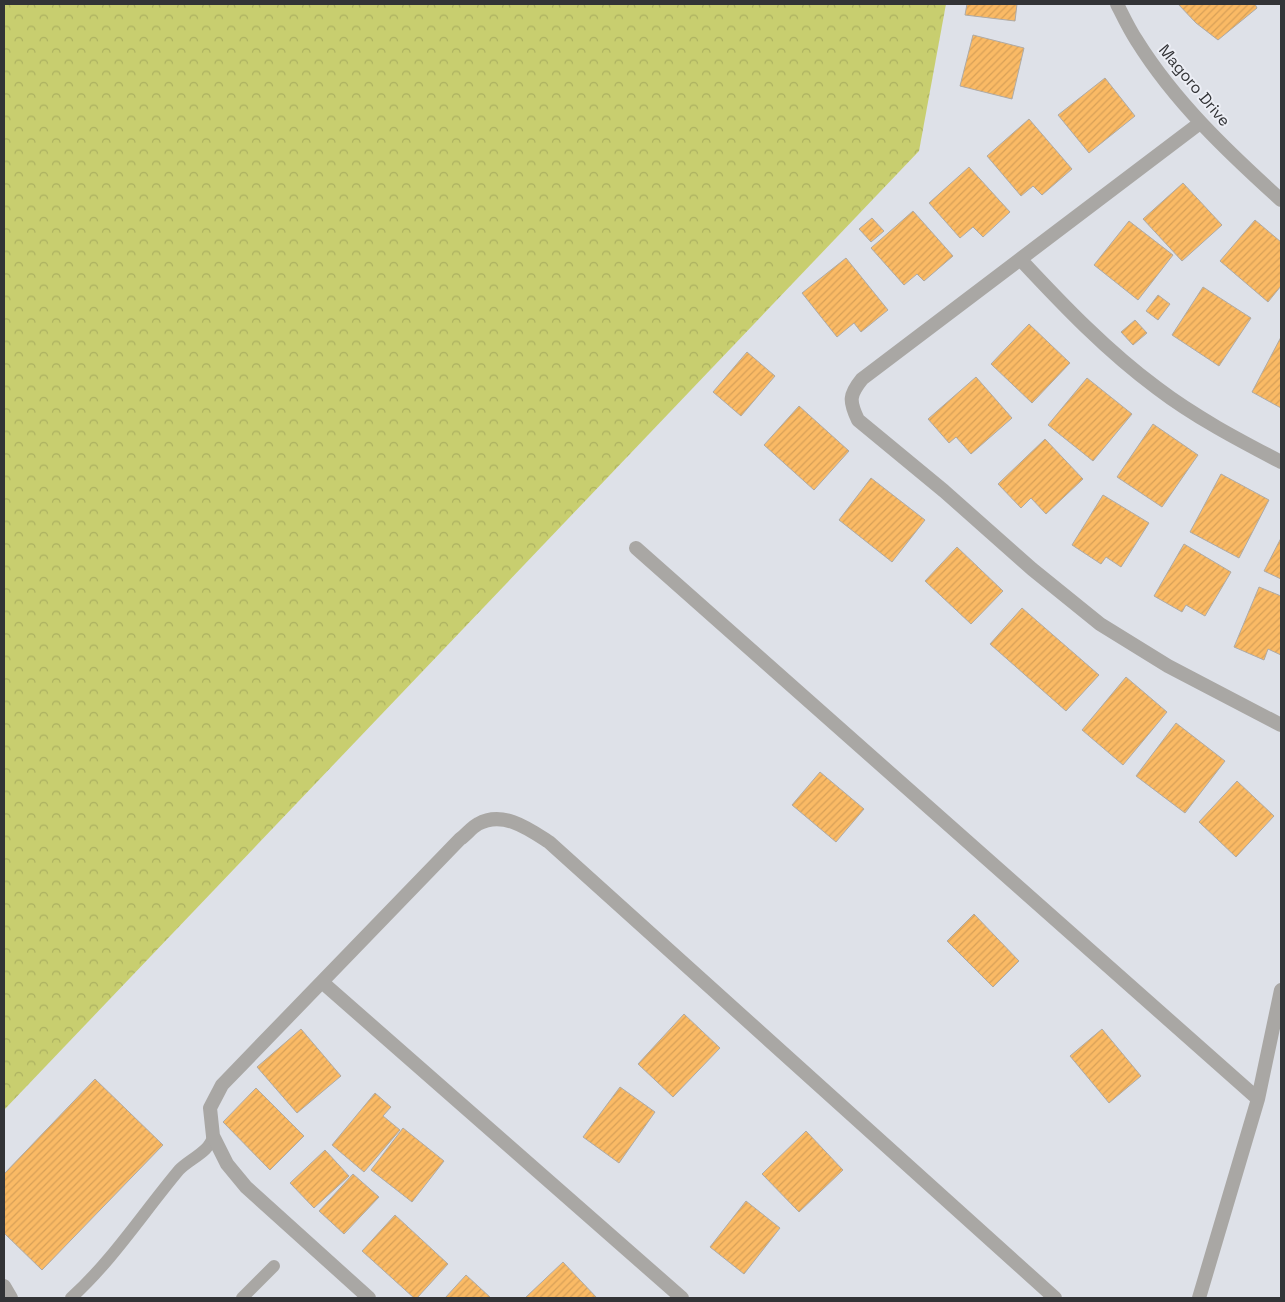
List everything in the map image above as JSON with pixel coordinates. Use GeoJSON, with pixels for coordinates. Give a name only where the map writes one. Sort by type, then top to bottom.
{"type":"FeatureCollection","features":[{"type":"Feature","properties":{"kind":"street","name":"Magoro Drive"},"geometry":{"type":"LineString","coordinates":[[1117,4],[1137,41],[1169,86],[1200,124],[1281,200]]}},
{"type":"Feature","properties":{"kind":"street"},"geometry":{"type":"LineString","coordinates":[[1200,124],[862,379],[853,390],[851,405],[858,420],[944,491],[1032,569],[1100,624],[1168,666],[1281,726]]}},
{"type":"Feature","properties":{"kind":"street"},"geometry":{"type":"LineString","coordinates":[[1022,260],[1066,309],[1101,342],[1157,388],[1204,419],[1281,462]]}},
{"type":"Feature","properties":{"kind":"street"},"geometry":{"type":"LineString","coordinates":[[636,548],[1258,1099]]}},
{"type":"Feature","properties":{"kind":"street"},"geometry":{"type":"LineString","coordinates":[[369,1298],[246,1187],[227,1164],[213,1136],[210,1108],[222,1085],[460,840],[477,824],[493,819],[527,827],[549,842],[1054,1298]]}},
{"type":"Feature","properties":{"kind":"street"},"geometry":{"type":"LineString","coordinates":[[322,982],[682,1298]]}},
{"type":"Feature","properties":{"kind":"street"},"geometry":{"type":"LineString","coordinates":[[1199,1298],[1258,1099],[1281,990]]}},
{"type":"Feature","properties":{"kind":"street"},"geometry":{"type":"LineString","coordinates":[[4,1286],[11,1298]]}},
{"type":"Feature","properties":{"kind":"lane"},"geometry":{"type":"LineString","coordinates":[[70,1298],[82,1288],[138,1224],[161,1192],[186,1163],[211,1144],[213,1136]]}},
{"type":"Feature","properties":{"kind":"lane"},"geometry":{"type":"LineString","coordinates":[[242,1298],[274,1266]]}},
{"type":"Feature","properties":{"kind":"green space"},"geometry":{"type":"Polygon","coordinates":[[[4,4],[946,4],[919,151],[4,1110],[4,4]]]}},
{"type":"Feature","properties":{"kind":"building"},"geometry":{"type":"Polygon","coordinates":[[[967,4],[1017,4],[1015,21],[965,15],[967,4]]]}},
{"type":"Feature","properties":{"kind":"building"},"geometry":{"type":"Polygon","coordinates":[[[1178,4],[1255,4],[1257,8],[1218,40],[1196,23],[1178,4]]]}},
{"type":"Feature","properties":{"kind":"building"},"geometry":{"type":"Polygon","coordinates":[[[973,35],[1024,48],[1012,99],[960,86],[973,35]]]}},
{"type":"Feature","properties":{"kind":"building"},"geometry":{"type":"Polygon","coordinates":[[[1105,78],[1135,116],[1089,153],[1058,115],[1105,78]]]}},
{"type":"Feature","properties":{"kind":"building"},"geometry":{"type":"Polygon","coordinates":[[[1029,119],[1072,169],[1042,195],[1033,186],[1021,196],[987,156],[1029,119]]]}},
{"type":"Feature","properties":{"kind":"building"},"geometry":{"type":"Polygon","coordinates":[[[969,167],[1010,212],[983,237],[973,227],[960,238],[929,203],[969,167]]]}},
{"type":"Feature","properties":{"kind":"building"},"geometry":{"type":"Polygon","coordinates":[[[1183,183],[1222,225],[1182,261],[1143,219],[1183,183]]]}},
{"type":"Feature","properties":{"kind":"building"},"geometry":{"type":"Polygon","coordinates":[[[913,211],[953,256],[924,281],[917,274],[904,285],[871,248],[913,211]]]}},
{"type":"Feature","properties":{"kind":"building"},"geometry":{"type":"Polygon","coordinates":[[[872,218],[884,231],[871,242],[859,229],[872,218]]]}},
{"type":"Feature","properties":{"kind":"building"},"geometry":{"type":"Polygon","coordinates":[[[1255,220],[1281,242],[1281,286],[1268,302],[1220,261],[1255,220]]]}},
{"type":"Feature","properties":{"kind":"building"},"geometry":{"type":"Polygon","coordinates":[[[1129,221],[1173,255],[1138,300],[1094,265],[1129,221]]]}},
{"type":"Feature","properties":{"kind":"building"},"geometry":{"type":"Polygon","coordinates":[[[846,258],[888,310],[861,332],[854,323],[837,337],[802,293],[846,258]]]}},
{"type":"Feature","properties":{"kind":"building"},"geometry":{"type":"Polygon","coordinates":[[[1203,287],[1251,318],[1219,366],[1172,335],[1203,287]]]}},
{"type":"Feature","properties":{"kind":"building"},"geometry":{"type":"Polygon","coordinates":[[[1158,295],[1170,304],[1158,320],[1146,311],[1158,295]]]}},
{"type":"Feature","properties":{"kind":"building"},"geometry":{"type":"Polygon","coordinates":[[[1135,320],[1147,333],[1133,345],[1121,332],[1135,320]]]}},
{"type":"Feature","properties":{"kind":"building"},"geometry":{"type":"Polygon","coordinates":[[[1029,324],[1070,363],[1032,403],[991,364],[1029,324]]]}},
{"type":"Feature","properties":{"kind":"building"},"geometry":{"type":"Polygon","coordinates":[[[1281,337],[1281,408],[1252,392],[1281,337]]]}},
{"type":"Feature","properties":{"kind":"building"},"geometry":{"type":"Polygon","coordinates":[[[747,352],[775,376],[741,416],[713,392],[747,352]]]}},
{"type":"Feature","properties":{"kind":"building"},"geometry":{"type":"Polygon","coordinates":[[[976,377],[1012,418],[971,454],[956,437],[949,443],[928,419],[976,377]]]}},
{"type":"Feature","properties":{"kind":"building"},"geometry":{"type":"Polygon","coordinates":[[[1087,378],[1132,414],[1093,461],[1048,425],[1087,378]]]}},
{"type":"Feature","properties":{"kind":"building"},"geometry":{"type":"Polygon","coordinates":[[[799,406],[849,451],[814,490],[764,445],[799,406]]]}},
{"type":"Feature","properties":{"kind":"building"},"geometry":{"type":"Polygon","coordinates":[[[1153,424],[1198,455],[1162,507],[1117,477],[1153,424]]]}},
{"type":"Feature","properties":{"kind":"building"},"geometry":{"type":"Polygon","coordinates":[[[1045,439],[1083,479],[1046,514],[1031,498],[1021,508],[998,484],[1045,439]]]}},
{"type":"Feature","properties":{"kind":"building"},"geometry":{"type":"Polygon","coordinates":[[[1221,474],[1269,500],[1239,558],[1190,532],[1221,474]]]}},
{"type":"Feature","properties":{"kind":"building"},"geometry":{"type":"Polygon","coordinates":[[[871,478],[925,520],[892,562],[839,520],[871,478]]]}},
{"type":"Feature","properties":{"kind":"building"},"geometry":{"type":"Polygon","coordinates":[[[1103,495],[1149,523],[1121,567],[1106,557],[1101,564],[1072,545],[1103,495]]]}},
{"type":"Feature","properties":{"kind":"building"},"geometry":{"type":"Polygon","coordinates":[[[1281,538],[1281,579],[1264,571],[1281,538]]]}},
{"type":"Feature","properties":{"kind":"building"},"geometry":{"type":"Polygon","coordinates":[[[1184,544],[1231,572],[1205,616],[1186,605],[1182,612],[1154,596],[1184,544]]]}},
{"type":"Feature","properties":{"kind":"building"},"geometry":{"type":"Polygon","coordinates":[[[957,547],[1003,591],[971,624],[925,581],[957,547]]]}},
{"type":"Feature","properties":{"kind":"building"},"geometry":{"type":"Polygon","coordinates":[[[1259,587],[1281,596],[1281,655],[1268,649],[1264,660],[1234,647],[1259,587]]]}},
{"type":"Feature","properties":{"kind":"building"},"geometry":{"type":"Polygon","coordinates":[[[1022,608],[1099,675],[1066,711],[990,644],[1022,608]]]}},
{"type":"Feature","properties":{"kind":"building"},"geometry":{"type":"Polygon","coordinates":[[[1126,677],[1167,712],[1123,765],[1082,730],[1126,677]]]}},
{"type":"Feature","properties":{"kind":"building"},"geometry":{"type":"Polygon","coordinates":[[[1176,723],[1225,761],[1185,813],[1136,776],[1176,723]]]}},
{"type":"Feature","properties":{"kind":"building"},"geometry":{"type":"Polygon","coordinates":[[[820,772],[864,809],[836,842],[792,805],[820,772]]]}},
{"type":"Feature","properties":{"kind":"building"},"geometry":{"type":"Polygon","coordinates":[[[1237,781],[1274,816],[1236,857],[1199,822],[1237,781]]]}},
{"type":"Feature","properties":{"kind":"building"},"geometry":{"type":"Polygon","coordinates":[[[974,914],[1019,961],[993,987],[947,941],[974,914]]]}},
{"type":"Feature","properties":{"kind":"building"},"geometry":{"type":"Polygon","coordinates":[[[684,1014],[720,1048],[673,1097],[638,1064],[684,1014]]]}},
{"type":"Feature","properties":{"kind":"building"},"geometry":{"type":"Polygon","coordinates":[[[301,1029],[341,1076],[297,1113],[257,1067],[301,1029]]]}},
{"type":"Feature","properties":{"kind":"building"},"geometry":{"type":"Polygon","coordinates":[[[1102,1029],[1141,1076],[1109,1103],[1070,1056],[1102,1029]]]}},
{"type":"Feature","properties":{"kind":"building"},"geometry":{"type":"Polygon","coordinates":[[[95,1079],[163,1145],[42,1270],[4,1233],[4,1174],[95,1079]]]}},
{"type":"Feature","properties":{"kind":"building"},"geometry":{"type":"Polygon","coordinates":[[[620,1087],[655,1112],[619,1163],[583,1137],[620,1087]]]}},
{"type":"Feature","properties":{"kind":"building"},"geometry":{"type":"Polygon","coordinates":[[[256,1088],[304,1136],[270,1170],[223,1122],[256,1088]]]}},
{"type":"Feature","properties":{"kind":"building"},"geometry":{"type":"Polygon","coordinates":[[[375,1093],[391,1107],[383,1116],[400,1130],[364,1172],[332,1145],[375,1093]]]}},
{"type":"Feature","properties":{"kind":"building"},"geometry":{"type":"Polygon","coordinates":[[[403,1128],[444,1161],[412,1202],[371,1170],[403,1128]]]}},
{"type":"Feature","properties":{"kind":"building"},"geometry":{"type":"Polygon","coordinates":[[[806,1131],[843,1170],[799,1212],[762,1174],[806,1131]]]}},
{"type":"Feature","properties":{"kind":"building"},"geometry":{"type":"Polygon","coordinates":[[[325,1150],[349,1176],[314,1208],[290,1183],[325,1150]]]}},
{"type":"Feature","properties":{"kind":"building"},"geometry":{"type":"Polygon","coordinates":[[[353,1174],[379,1197],[344,1234],[319,1211],[353,1174]]]}},
{"type":"Feature","properties":{"kind":"building"},"geometry":{"type":"Polygon","coordinates":[[[746,1201],[780,1228],[744,1274],[710,1247],[746,1201]]]}},
{"type":"Feature","properties":{"kind":"building"},"geometry":{"type":"Polygon","coordinates":[[[395,1215],[448,1264],[417,1298],[414,1298],[362,1251],[395,1215]]]}},
{"type":"Feature","properties":{"kind":"building"},"geometry":{"type":"Polygon","coordinates":[[[563,1262],[597,1298],[525,1298],[563,1262]]]}},
{"type":"Feature","properties":{"kind":"building"},"geometry":{"type":"Polygon","coordinates":[[[466,1275],[491,1298],[445,1298],[466,1275]]]}}]}
